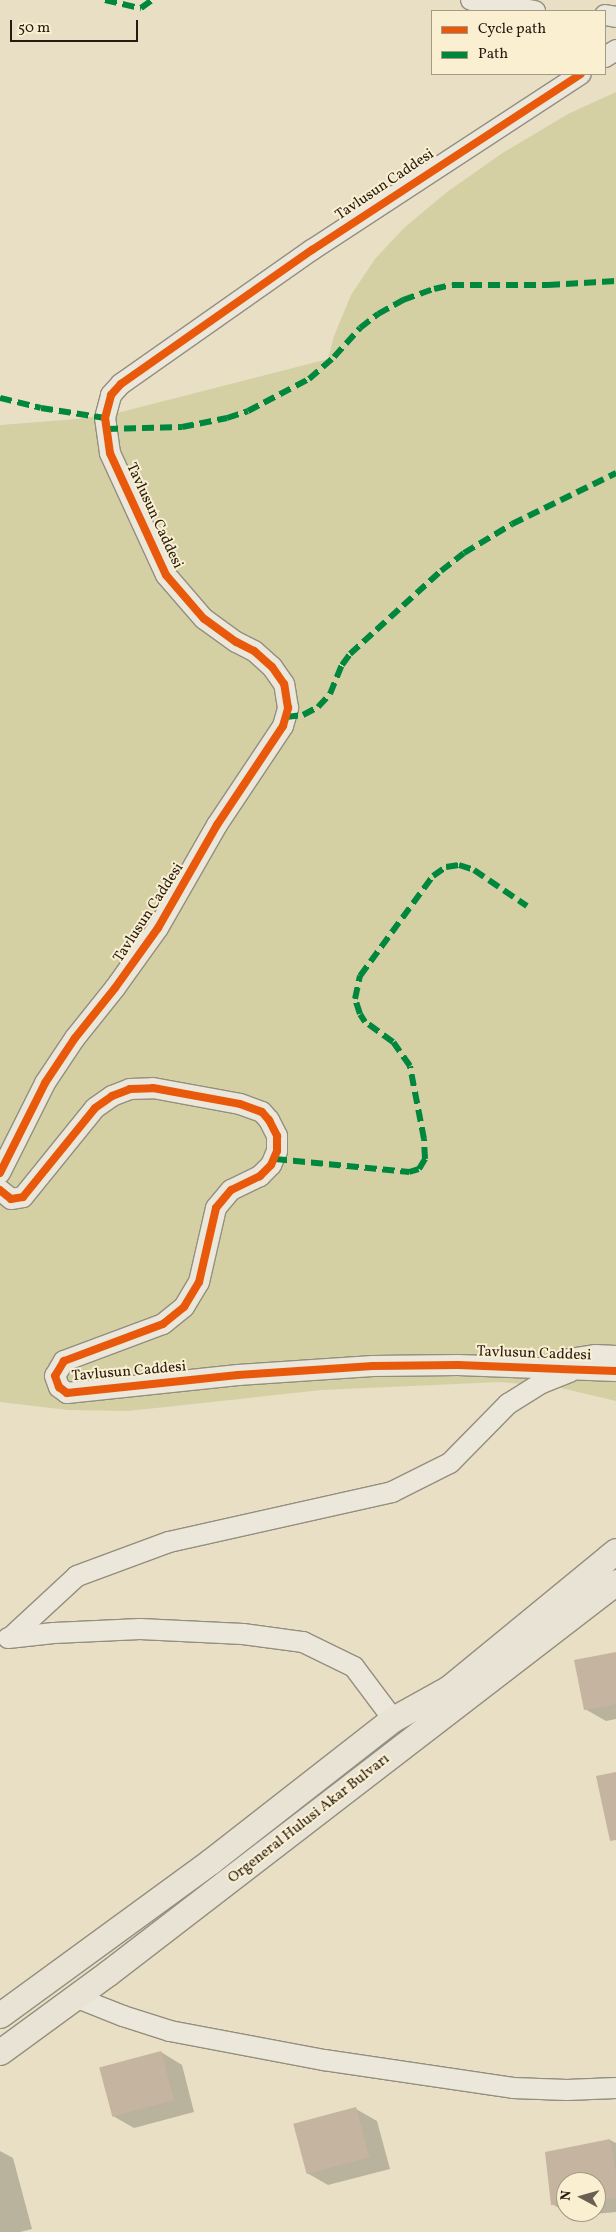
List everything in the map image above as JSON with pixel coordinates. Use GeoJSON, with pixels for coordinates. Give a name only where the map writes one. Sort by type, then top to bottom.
{"type":"FeatureCollection","features":[{"type":"Feature","properties":{"kind":"main road","name":"Orgeneral Hulusi Akar Bulvarı"},"geometry":{"type":"LineString","coordinates":[[0,2015],[211,1861],[393,1719],[449,1688],[531,1623],[616,1551]]}},
{"type":"Feature","properties":{"kind":"main road","name":"Orgeneral Hulusi Akar Bulvarı"},"geometry":{"type":"LineString","coordinates":[[0,2052],[75,1997],[616,1582]]}},
{"type":"Feature","properties":{"kind":"street"},"geometry":{"type":"LineString","coordinates":[[471,0],[529,10]]}},
{"type":"Feature","properties":{"kind":"street","name":"Tavlusun Caddesi"},"geometry":{"type":"LineString","coordinates":[[0,1173],[45,1083],[75,1038],[120,981],[158,928],[217,825],[283,726],[288,708],[284,684],[272,667],[254,652],[236,642],[204,619],[166,575],[110,453],[105,418],[111,395],[121,384],[312,250],[579,75]]}},
{"type":"Feature","properties":{"kind":"street","name":"Tavlusun Caddesi"},"geometry":{"type":"LineString","coordinates":[[0,1190],[11,1199],[23,1197],[95,1108],[112,1096],[130,1089],[153,1088],[240,1104],[262,1112],[269,1120],[277,1136],[277,1151],[271,1165],[260,1176],[232,1190],[216,1208],[199,1282],[184,1306],[163,1324],[64,1361],[55,1376],[59,1387],[67,1393],[332,1368],[424,1365],[616,1371]]}},
{"type":"Feature","properties":{"kind":"street","name":"Tavlusun Caddesi"},"geometry":{"type":"LineString","coordinates":[[530,1367],[572,1358],[616,1356]]}},
{"type":"Feature","properties":{"kind":"street"},"geometry":{"type":"LineString","coordinates":[[5,1638],[77,1576],[169,1542],[392,1492],[450,1463],[508,1404],[542,1383],[576,1369]]}},
{"type":"Feature","properties":{"kind":"street"},"geometry":{"type":"LineString","coordinates":[[5,1638],[71,1632],[140,1629],[243,1634],[303,1642],[354,1667],[393,1719]]}},
{"type":"Feature","properties":{"kind":"street"},"geometry":{"type":"LineString","coordinates":[[75,1997],[170,2031],[324,2060],[514,2088],[567,2090],[616,2088]]}},
{"type":"Feature","properties":{"kind":"shaded area"},"geometry":{"type":"Polygon","coordinates":[[[616,92],[616,1401],[561,1388],[501,1382],[322,1390],[128,1411],[68,1410],[0,1402],[0,425],[77,419],[117,413],[328,359],[334,336],[351,295],[375,259],[404,228],[447,192],[504,152],[568,114],[616,92]]]}},
{"type":"Feature","properties":{"kind":"building"},"geometry":{"type":"Polygon","coordinates":[[[616,1652],[616,1704],[584,1710],[574,1660],[616,1652]]]}},
{"type":"Feature","properties":{"kind":"building"},"geometry":{"type":"Polygon","coordinates":[[[616,1772],[616,1840],[610,1841],[596,1776],[616,1772]]]}},
{"type":"Feature","properties":{"kind":"building"},"geometry":{"type":"Polygon","coordinates":[[[161,2051],[174,2100],[112,2117],[99,2068],[161,2051]]]}},
{"type":"Feature","properties":{"kind":"building"},"geometry":{"type":"Polygon","coordinates":[[[356,2107],[369,2157],[307,2174],[293,2124],[356,2107]]]}},
{"type":"Feature","properties":{"kind":"building"},"geometry":{"type":"Polygon","coordinates":[[[610,2139],[616,2173],[616,2198],[606,2199],[606,2172],[556,2172],[556,2205],[551,2205],[545,2152],[610,2139]]]}},
{"type":"Feature","properties":{"kind":"marked path"},"geometry":{"type":"LineString","coordinates":[[105,0],[141,8],[152,0]]}},
{"type":"Feature","properties":{"kind":"marked path"},"geometry":{"type":"LineString","coordinates":[[106,429],[182,427],[227,418],[248,411],[309,379],[334,357],[360,328],[378,314],[403,300],[434,289],[452,285],[548,285],[616,281]]}},
{"type":"Feature","properties":{"kind":"marked path"},"geometry":{"type":"LineString","coordinates":[[0,398],[41,408],[105,418]]}},
{"type":"Feature","properties":{"kind":"marked path"},"geometry":{"type":"LineString","coordinates":[[286,717],[303,715],[318,707],[330,694],[342,665],[350,654],[441,571],[464,553],[512,524],[616,473]]}},
{"type":"Feature","properties":{"kind":"marked path"},"geometry":{"type":"LineString","coordinates":[[275,1159],[409,1172],[419,1169],[425,1159],[424,1139],[410,1066],[393,1042],[365,1022],[360,1014],[355,999],[360,976],[433,876],[446,867],[459,865],[474,870],[527,906]]}},
{"type":"Feature","properties":{"kind":"cycle path"},"geometry":{"type":"LineString","coordinates":[[0,1173],[45,1083],[75,1038],[115,988],[158,928],[217,825],[283,726],[288,708],[284,684],[272,667],[254,651],[236,642],[204,619],[166,575],[110,453],[105,418],[111,395],[121,384],[312,250],[579,75]]}},
{"type":"Feature","properties":{"kind":"cycle path"},"geometry":{"type":"LineString","coordinates":[[0,1190],[11,1199],[23,1197],[95,1108],[112,1096],[130,1089],[153,1088],[240,1104],[262,1112],[269,1120],[277,1136],[277,1151],[271,1165],[260,1176],[231,1190],[216,1208],[199,1282],[184,1307],[163,1324],[64,1361],[55,1376],[59,1387],[67,1393],[238,1375],[373,1366],[458,1365],[616,1371]]}}]}
